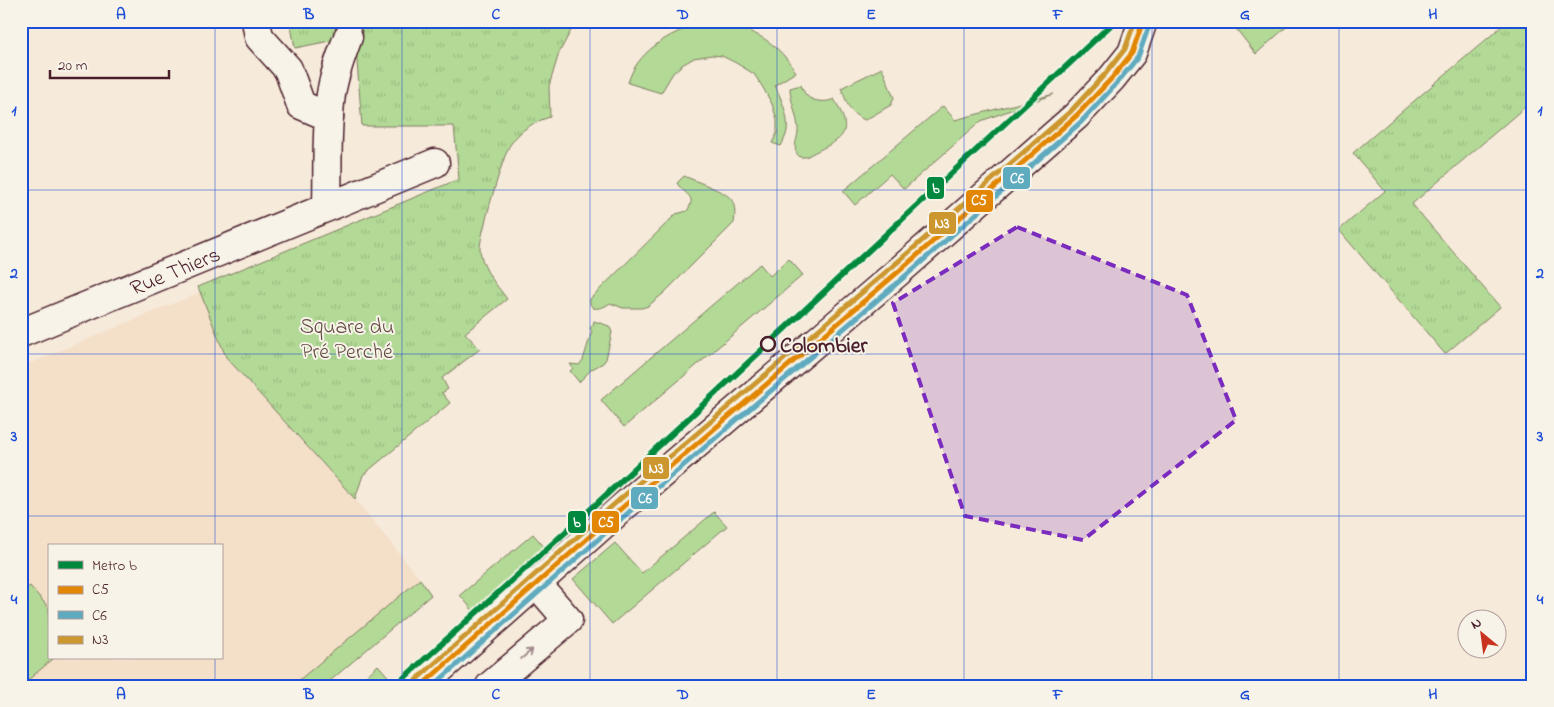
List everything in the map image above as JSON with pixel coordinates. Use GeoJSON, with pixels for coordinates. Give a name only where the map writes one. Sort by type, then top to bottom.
{"type":"FeatureCollection","features":[{"type":"Feature","properties":{"kind":"street"},"geometry":{"type":"LineString","coordinates":[[256,21],[259,37],[288,69],[301,105],[329,117]]}},
{"type":"Feature","properties":{"kind":"street"},"geometry":{"type":"LineString","coordinates":[[421,686],[624,506],[891,278],[1076,116],[1112,78],[1132,53],[1143,21]]}},
{"type":"Feature","properties":{"kind":"street"},"geometry":{"type":"LineString","coordinates":[[327,207],[331,92],[348,37]]}},
{"type":"Feature","properties":{"kind":"street","name":"Rue Thiers"},"geometry":{"type":"LineString","coordinates":[[21,333],[436,163]]}},
{"type":"Feature","properties":{"kind":"street"},"geometry":{"type":"LineString","coordinates":[[490,686],[568,620],[536,583]]}},
{"type":"Feature","properties":{"kind":"highlighted area"},"geometry":{"type":"Polygon","coordinates":[[[1017,227],[1187,295],[1236,420],[1083,540],[965,516],[893,303],[1017,227]]]}},
{"type":"Feature","properties":{"kind":"shaded area"},"geometry":{"type":"Polygon","coordinates":[[[201,292],[226,357],[355,499],[420,579],[292,686],[21,686],[21,367],[201,292]]]}},
{"type":"Feature","properties":{"kind":"green space","name":"Square du Pré Perché"},"geometry":{"type":"Polygon","coordinates":[[[290,21],[576,21],[559,53],[549,86],[550,117],[527,127],[510,145],[497,179],[484,228],[480,248],[483,262],[507,299],[465,333],[480,349],[442,378],[448,389],[442,393],[450,403],[363,475],[355,499],[226,357],[198,287],[459,179],[454,126],[362,126],[355,36],[295,48],[290,21]]]}},
{"type":"Feature","properties":{"kind":"green space"},"geometry":{"type":"Polygon","coordinates":[[[1230,21],[1293,21],[1256,54],[1230,21]]]}},
{"type":"Feature","properties":{"kind":"green space"},"geometry":{"type":"Polygon","coordinates":[[[1508,21],[1533,21],[1533,100],[1412,204],[1500,307],[1445,354],[1339,230],[1385,191],[1353,153],[1508,21]]]}},
{"type":"Feature","properties":{"kind":"green space"},"geometry":{"type":"Polygon","coordinates":[[[698,25],[728,26],[754,34],[766,40],[777,49],[796,72],[775,85],[787,119],[787,131],[781,146],[772,143],[777,133],[777,120],[772,104],[762,86],[754,74],[722,56],[712,55],[694,58],[682,65],[673,73],[661,93],[628,83],[638,62],[655,45],[676,33],[698,25]]]}},
{"type":"Feature","properties":{"kind":"green space"},"geometry":{"type":"Polygon","coordinates":[[[882,68],[894,98],[891,105],[865,120],[852,111],[841,88],[882,68]]]}},
{"type":"Feature","properties":{"kind":"green space"},"geometry":{"type":"Polygon","coordinates":[[[801,85],[806,95],[813,100],[824,101],[834,99],[844,122],[844,130],[841,136],[806,157],[800,157],[795,147],[798,128],[790,93],[790,88],[801,85]]]}},
{"type":"Feature","properties":{"kind":"green space"},"geometry":{"type":"Polygon","coordinates":[[[1054,94],[981,121],[904,189],[890,174],[855,205],[843,191],[943,106],[955,120],[1054,94]]]}},
{"type":"Feature","properties":{"kind":"green space"},"geometry":{"type":"Polygon","coordinates":[[[684,176],[728,196],[733,202],[734,223],[664,293],[648,306],[642,308],[623,308],[610,303],[606,306],[593,308],[590,304],[590,299],[676,214],[687,211],[691,198],[677,183],[684,176]]]}},
{"type":"Feature","properties":{"kind":"green space"},"geometry":{"type":"Polygon","coordinates":[[[789,259],[803,275],[624,427],[601,400],[760,264],[770,276],[789,259]]]}},
{"type":"Feature","properties":{"kind":"green space"},"geometry":{"type":"Polygon","coordinates":[[[594,321],[609,326],[612,332],[606,359],[579,382],[570,371],[573,368],[570,364],[579,365],[583,360],[592,331],[590,328],[594,321]]]}},
{"type":"Feature","properties":{"kind":"green space"},"geometry":{"type":"Polygon","coordinates":[[[714,512],[727,526],[612,624],[573,579],[615,543],[642,573],[714,512]]]}},
{"type":"Feature","properties":{"kind":"green space"},"geometry":{"type":"Polygon","coordinates":[[[533,534],[547,550],[474,612],[460,595],[533,534]]]}},
{"type":"Feature","properties":{"kind":"green space"},"geometry":{"type":"Polygon","coordinates":[[[420,579],[431,595],[324,686],[292,686],[420,579]]]}},
{"type":"Feature","properties":{"kind":"green space"},"geometry":{"type":"Polygon","coordinates":[[[30,586],[48,607],[48,660],[52,660],[21,686],[21,593],[30,586]]]}},
{"type":"Feature","properties":{"kind":"green space"},"geometry":{"type":"Polygon","coordinates":[[[378,665],[392,681],[386,686],[356,686],[378,665]]]}},
{"type":"Feature","properties":{"kind":"metro line","name":"b"},"geometry":{"type":"LineString","coordinates":[[395,686],[591,509],[1115,21]]}},
{"type":"Feature","properties":{"kind":"transit line","name":"N3"},"geometry":{"type":"LineString","coordinates":[[416,680],[619,500],[1071,111],[1125,49],[1135,21]]}},
{"type":"Feature","properties":{"kind":"transit line","name":"C5"},"geometry":{"type":"LineString","coordinates":[[421,686],[624,506],[898,272],[1076,116],[1112,78],[1132,53],[1143,21]]}},
{"type":"Feature","properties":{"kind":"transit line","name":"C6"},"geometry":{"type":"LineString","coordinates":[[433,686],[629,512],[903,278],[1081,122],[1138,57],[1150,23]]}},
{"type":"Feature","properties":{"kind":"place","name":"Colombier"},"geometry":{"type":"Point","coordinates":[768,344]}}]}
